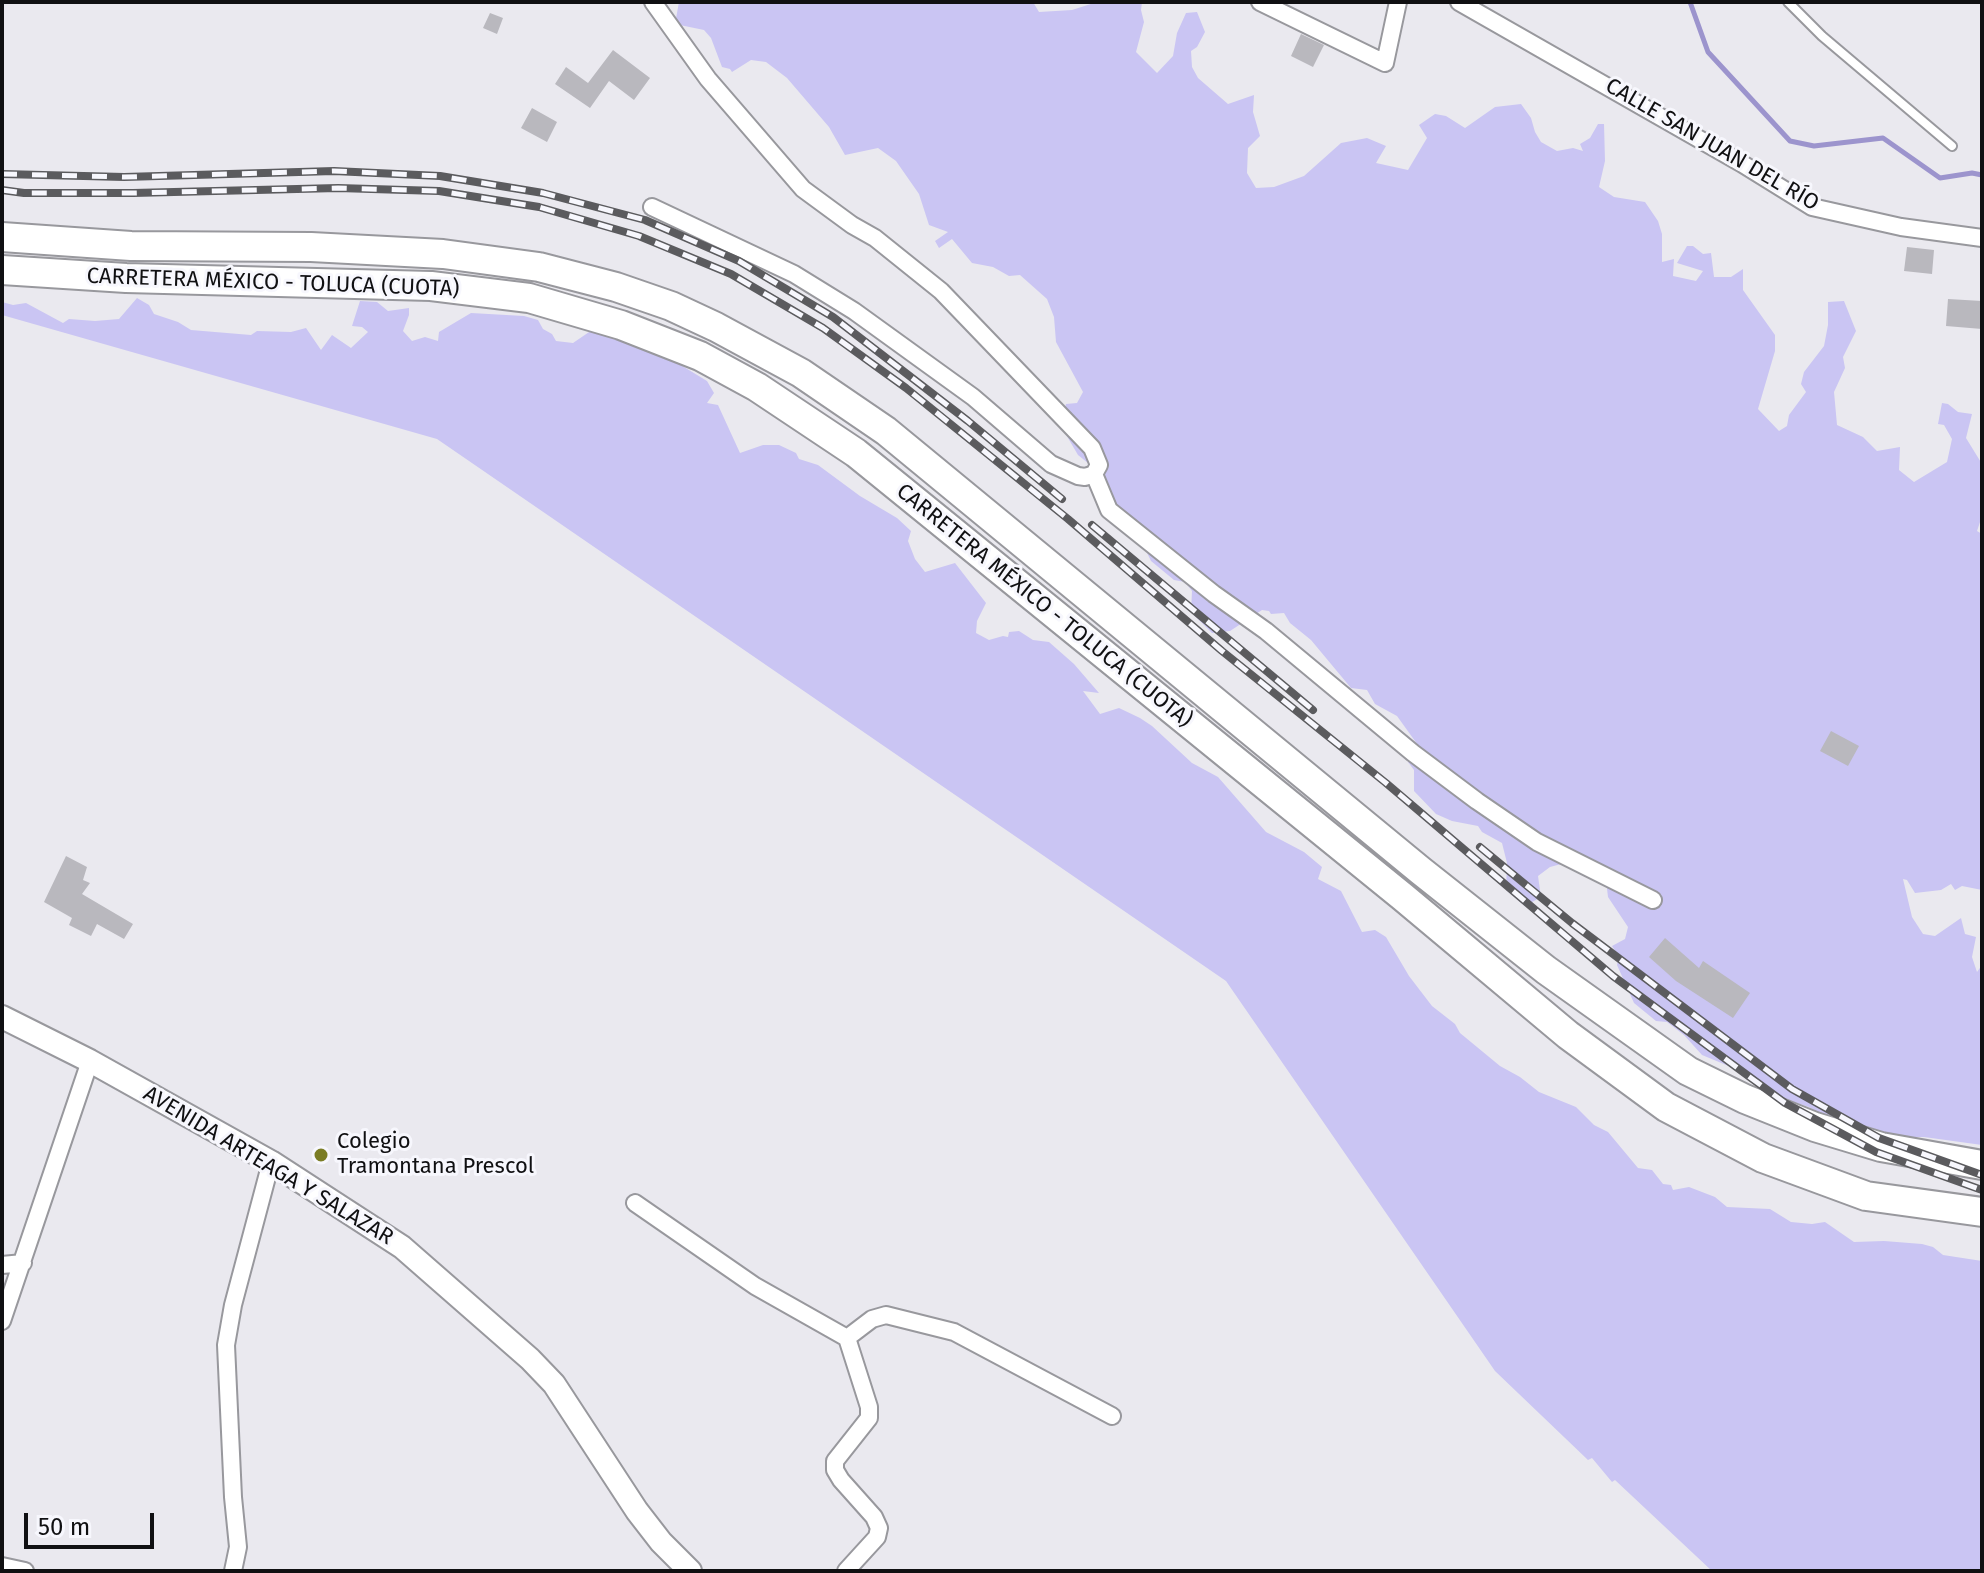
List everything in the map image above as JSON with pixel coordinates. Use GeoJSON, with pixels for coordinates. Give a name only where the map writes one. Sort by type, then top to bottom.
{"type":"FeatureCollection","features":[{"type":"Feature","properties":{"kind":"highway","name":"CARRETERA MÉXICO - TOLUCA (CUOTA)"},"geometry":{"type":"LineString","coordinates":[[2,237],[131,246],[311,247],[443,254],[539,267],[616,287],[671,306],[716,327],[801,373],[886,431],[1421,871],[1546,970],[1688,1071],[1745,1099],[1815,1127],[1881,1147],[1982,1165]]}},
{"type":"Feature","properties":{"kind":"highway","name":"CARRETERA MÉXICO - TOLUCA (CUOTA)"},"geometry":{"type":"LineString","coordinates":[[2,270],[126,278],[431,286],[515,296],[621,325],[700,356],[757,387],[856,453],[1403,897],[1568,1035],[1666,1107],[1763,1158],[1866,1196],[1982,1212]]}},
{"type":"Feature","properties":{"kind":"street"},"geometry":{"type":"LineString","coordinates":[[652,207],[794,274],[854,311],[973,397],[1051,464],[1078,476],[1094,474],[1099,465],[1092,448],[941,291],[875,238],[803,189],[708,79],[653,2]]}},
{"type":"Feature","properties":{"kind":"street"},"geometry":{"type":"LineString","coordinates":[[1260,2],[1385,63],[1398,2]]}},
{"type":"Feature","properties":{"kind":"street","name":"CALLE SAN JUAN DEL RÍO"},"geometry":{"type":"LineString","coordinates":[[1459,2],[1812,207],[1901,227],[1982,238]]}},
{"type":"Feature","properties":{"kind":"street"},"geometry":{"type":"LineString","coordinates":[[1094,474],[1109,510],[1214,594],[1266,631],[1439,772],[1537,842],[1653,900]]}},
{"type":"Feature","properties":{"kind":"street","name":"AVENIDA ARTEAGA Y SALAZAR"},"geometry":{"type":"LineString","coordinates":[[2,1017],[90,1061],[271,1162],[402,1247],[530,1359],[554,1384],[637,1511],[661,1542],[690,1571]]}},
{"type":"Feature","properties":{"kind":"street"},"geometry":{"type":"LineString","coordinates":[[2,1321],[90,1061]]}},
{"type":"Feature","properties":{"kind":"street"},"geometry":{"type":"LineString","coordinates":[[233,1571],[238,1547],[226,1345],[233,1305],[271,1162]]}},
{"type":"Feature","properties":{"kind":"street"},"geometry":{"type":"LineString","coordinates":[[635,1203],[755,1286],[847,1338],[869,1407],[869,1418],[835,1461],[835,1470],[874,1517],[879,1528],[877,1537],[846,1571]]}},
{"type":"Feature","properties":{"kind":"street"},"geometry":{"type":"LineString","coordinates":[[2,1265],[23,1263]]}},
{"type":"Feature","properties":{"kind":"street"},"geometry":{"type":"LineString","coordinates":[[847,1338],[872,1319],[886,1315],[954,1332],[1112,1416]]}},
{"type":"Feature","properties":{"kind":"street"},"geometry":{"type":"LineString","coordinates":[[2,1566],[25,1571]]}},
{"type":"Feature","properties":{"kind":"lane"},"geometry":{"type":"LineString","coordinates":[[1788,2],[1822,36],[1952,146]]}},
{"type":"Feature","properties":{"kind":"shaded area"},"geometry":{"type":"Polygon","coordinates":[[[679,2],[1033,2],[1039,12],[1072,10],[1097,2],[1142,2],[1144,22],[1136,52],[1157,73],[1173,56],[1177,33],[1186,13],[1197,12],[1205,32],[1197,47],[1191,51],[1192,67],[1198,78],[1228,104],[1254,95],[1253,112],[1260,136],[1248,148],[1247,173],[1256,188],[1274,187],[1304,176],[1341,143],[1367,138],[1386,146],[1376,163],[1408,170],[1427,138],[1419,125],[1435,114],[1446,116],[1465,128],[1495,107],[1521,104],[1541,142],[1557,151],[1573,148],[1583,151],[1580,144],[1590,138],[1598,124],[1604,124],[1605,161],[1599,187],[1614,197],[1645,202],[1658,221],[1662,234],[1662,262],[1674,259],[1673,276],[1696,281],[1703,271],[1677,263],[1687,246],[1693,246],[1703,254],[1711,253],[1714,277],[1731,277],[1743,269],[1743,290],[1775,335],[1775,351],[1758,409],[1779,431],[1787,426],[1789,415],[1806,392],[1801,384],[1804,372],[1824,346],[1828,302],[1844,301],[1856,331],[1843,357],[1845,368],[1834,392],[1837,425],[1863,437],[1877,451],[1900,447],[1899,470],[1914,482],[1947,462],[1952,439],[1944,425],[1938,424],[1942,403],[1948,404],[1958,412],[1972,414],[1966,438],[1982,464],[1982,516],[1977,531],[1982,534],[1982,890],[1962,886],[1955,890],[1951,884],[1941,890],[1915,893],[1903,879],[1912,917],[1923,934],[1935,936],[1961,918],[1965,934],[1976,937],[1972,957],[1977,972],[1982,965],[1982,1145],[1924,1137],[1889,1137],[1836,1125],[1809,1107],[1769,1094],[1748,1074],[1702,1055],[1667,1022],[1656,1021],[1634,1003],[1617,965],[1619,957],[1612,946],[1625,939],[1628,927],[1608,897],[1605,872],[1585,877],[1565,863],[1550,867],[1538,876],[1541,897],[1525,906],[1506,890],[1507,863],[1502,843],[1482,832],[1478,826],[1436,814],[1414,791],[1414,770],[1408,762],[1420,748],[1397,716],[1375,704],[1367,690],[1351,688],[1284,613],[1271,614],[1262,610],[1230,631],[1212,633],[1191,612],[1192,591],[1185,582],[1174,580],[1151,561],[1131,520],[1113,500],[1098,471],[1078,455],[1061,426],[1066,404],[1077,403],[1083,392],[1056,342],[1054,317],[1047,299],[1020,275],[1009,276],[993,267],[972,263],[952,239],[939,248],[935,241],[948,232],[929,225],[919,194],[896,161],[878,148],[845,155],[829,127],[787,78],[766,62],[751,60],[732,72],[722,67],[711,38],[704,30],[675,24],[679,2]]]}},
{"type":"Feature","properties":{"kind":"shaded area"},"geometry":{"type":"Polygon","coordinates":[[[137,298],[149,305],[154,314],[191,330],[251,335],[257,331],[291,332],[306,328],[321,350],[332,335],[351,348],[368,332],[362,327],[352,326],[360,301],[377,302],[388,311],[409,308],[403,331],[412,341],[425,337],[438,341],[439,332],[471,313],[524,316],[538,320],[556,341],[573,343],[595,328],[656,350],[707,381],[714,393],[707,403],[718,405],[740,453],[763,445],[779,445],[796,453],[799,459],[818,465],[897,518],[911,531],[908,541],[915,559],[925,572],[955,563],[986,603],[977,621],[976,633],[989,640],[1008,637],[1009,632],[1019,631],[1033,640],[1049,642],[1074,664],[1099,693],[1083,691],[1100,714],[1119,708],[1140,718],[1192,763],[1218,777],[1266,832],[1304,852],[1322,867],[1318,879],[1341,891],[1362,932],[1375,930],[1386,937],[1409,976],[1432,1006],[1455,1024],[1460,1033],[1500,1066],[1539,1092],[1576,1107],[1594,1125],[1608,1132],[1638,1168],[1652,1170],[1663,1184],[1671,1185],[1673,1190],[1689,1187],[1715,1197],[1727,1207],[1770,1209],[1791,1222],[1825,1222],[1854,1242],[1922,1244],[1933,1247],[1943,1255],[1982,1261],[1982,1571],[1712,1571],[1615,1480],[1612,1482],[1592,1458],[1588,1460],[1495,1371],[1226,981],[437,439],[2,315],[2,302],[13,305],[26,303],[63,323],[69,319],[119,319],[137,298]]]}},
{"type":"Feature","properties":{"kind":"building"},"geometry":{"type":"Polygon","coordinates":[[[490,13],[503,18],[497,34],[483,28],[490,13]]]}},
{"type":"Feature","properties":{"kind":"building"},"geometry":{"type":"Polygon","coordinates":[[[1301,34],[1324,45],[1313,67],[1291,56],[1301,34]]]}},
{"type":"Feature","properties":{"kind":"building"},"geometry":{"type":"Polygon","coordinates":[[[613,50],[650,78],[634,100],[609,81],[590,108],[555,84],[566,67],[588,83],[613,50]]]}},
{"type":"Feature","properties":{"kind":"building"},"geometry":{"type":"Polygon","coordinates":[[[532,108],[557,122],[547,142],[521,128],[532,108]]]}},
{"type":"Feature","properties":{"kind":"building"},"geometry":{"type":"Polygon","coordinates":[[[1907,247],[1934,250],[1932,274],[1904,271],[1907,247]]]}},
{"type":"Feature","properties":{"kind":"building"},"geometry":{"type":"Polygon","coordinates":[[[1948,299],[1982,301],[1982,329],[1946,326],[1948,299]]]}},
{"type":"Feature","properties":{"kind":"building"},"geometry":{"type":"Polygon","coordinates":[[[1831,731],[1859,746],[1848,766],[1820,751],[1831,731]]]}},
{"type":"Feature","properties":{"kind":"building"},"geometry":{"type":"Polygon","coordinates":[[[66,856],[87,867],[83,880],[90,883],[82,894],[133,924],[124,939],[97,924],[91,936],[69,925],[72,918],[44,902],[66,856]]]}},
{"type":"Feature","properties":{"kind":"building"},"geometry":{"type":"Polygon","coordinates":[[[1665,938],[1699,968],[1703,961],[1750,993],[1733,1018],[1676,981],[1649,957],[1665,938]]]}},
{"type":"Feature","properties":{"kind":"waterway"},"geometry":{"type":"LineString","coordinates":[[1690,2],[1708,52],[1790,141],[1814,146],[1883,138],[1940,178],[1972,173],[1982,175]]}},
{"type":"Feature","properties":{"kind":"railway"},"geometry":{"type":"LineString","coordinates":[[2,174],[124,177],[334,171],[440,176],[543,193],[645,220],[739,261],[833,317],[968,421],[1062,499]]}},
{"type":"Feature","properties":{"kind":"railway"},"geometry":{"type":"LineString","coordinates":[[2,190],[24,193],[338,188],[439,191],[539,207],[639,236],[731,274],[823,328],[906,388],[1386,783],[1613,976],[1785,1103],[1876,1152],[1982,1190]]}},
{"type":"Feature","properties":{"kind":"railway"},"geometry":{"type":"LineString","coordinates":[[1092,525],[1313,710]]}},
{"type":"Feature","properties":{"kind":"railway"},"geometry":{"type":"LineString","coordinates":[[1480,847],[1572,923],[1792,1089],[1879,1138],[1982,1175]]}},
{"type":"Feature","properties":{"kind":"place","name":"Colegio Tramontana Prescol"},"geometry":{"type":"Point","coordinates":[321,1155]}}]}
